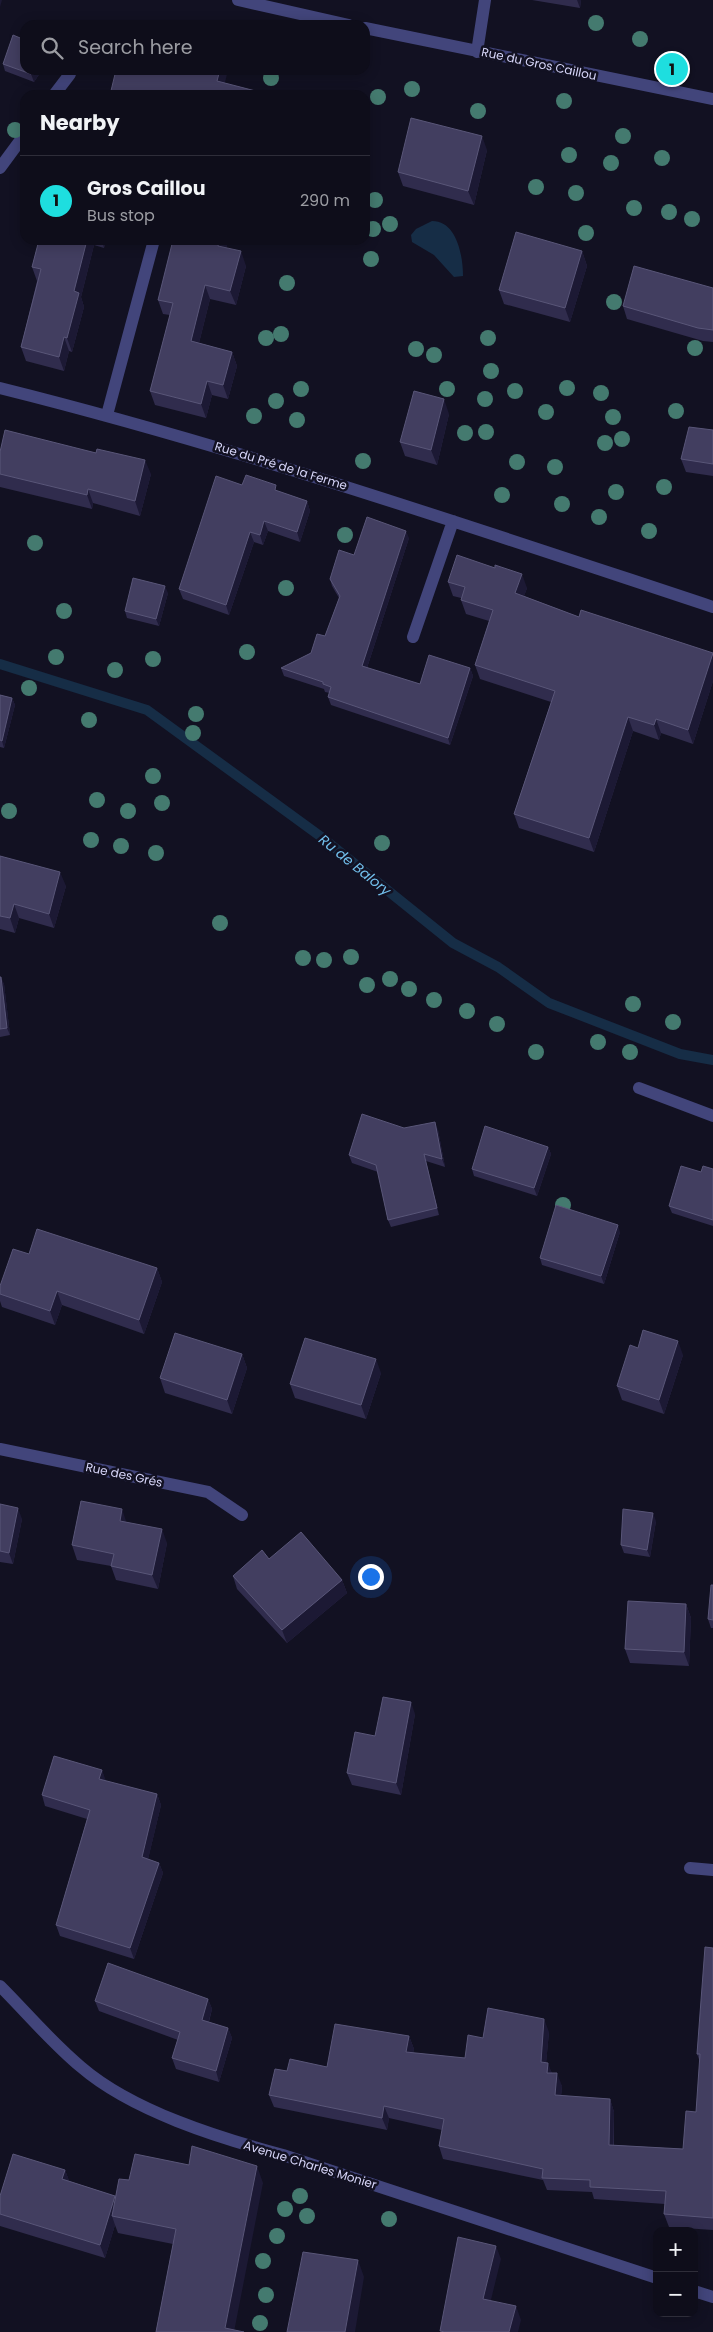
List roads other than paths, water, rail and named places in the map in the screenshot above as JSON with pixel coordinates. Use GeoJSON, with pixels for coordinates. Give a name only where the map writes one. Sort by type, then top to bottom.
{"type":"FeatureCollection","features":[{"type":"Feature","properties":{"kind":"street"},"geometry":{"type":"LineString","coordinates":[[238,0],[327,20]]}},
{"type":"Feature","properties":{"kind":"street"},"geometry":{"type":"LineString","coordinates":[[477,52],[485,0]]}},
{"type":"Feature","properties":{"kind":"street","name":"Rue du Gros Caillou"},"geometry":{"type":"LineString","coordinates":[[370,29],[713,99]]}},
{"type":"Feature","properties":{"kind":"street"},"geometry":{"type":"LineString","coordinates":[[58,90],[69,75]]}},
{"type":"Feature","properties":{"kind":"street"},"geometry":{"type":"LineString","coordinates":[[0,168],[20,141]]}},
{"type":"Feature","properties":{"kind":"street"},"geometry":{"type":"LineString","coordinates":[[107,415],[153,245]]}},
{"type":"Feature","properties":{"kind":"street","name":"Rue du Pré de la Ferme"},"geometry":{"type":"LineString","coordinates":[[0,388],[107,415],[236,452],[713,607]]}},
{"type":"Feature","properties":{"kind":"street"},"geometry":{"type":"LineString","coordinates":[[414,637],[453,521]]}},
{"type":"Feature","properties":{"kind":"street"},"geometry":{"type":"LineString","coordinates":[[639,1088],[713,1116]]}},
{"type":"Feature","properties":{"kind":"street","name":"Rue des Grés"},"geometry":{"type":"LineString","coordinates":[[0,1449],[208,1492],[242,1515]]}},
{"type":"Feature","properties":{"kind":"street"},"geometry":{"type":"LineString","coordinates":[[690,1868],[713,1870]]}},
{"type":"Feature","properties":{"kind":"street","name":"Avenue Charles Monier"},"geometry":{"type":"LineString","coordinates":[[0,1986],[82,2068],[127,2098],[169,2118],[234,2142],[292,2158],[653,2277]]}},
{"type":"Feature","properties":{"kind":"street"},"geometry":{"type":"LineString","coordinates":[[698,2292],[713,2297]]}},
{"type":"Feature","properties":{"kind":"water"},"geometry":{"type":"Polygon","coordinates":[[[432,221],[441,223],[453,233],[460,250],[463,276],[454,277],[434,255],[412,242],[411,235],[416,229],[432,221]]]}},
{"type":"Feature","properties":{"kind":"waterway","name":"Ru de Balory"},"geometry":{"type":"LineString","coordinates":[[0,664],[147,710],[320,836],[453,943],[498,967],[549,1003],[680,1054],[713,1060]]}},
{"type":"Feature","properties":{"kind":"place","name":"Gros Caillou"},"geometry":{"type":"Point","coordinates":[672,69]}}]}
